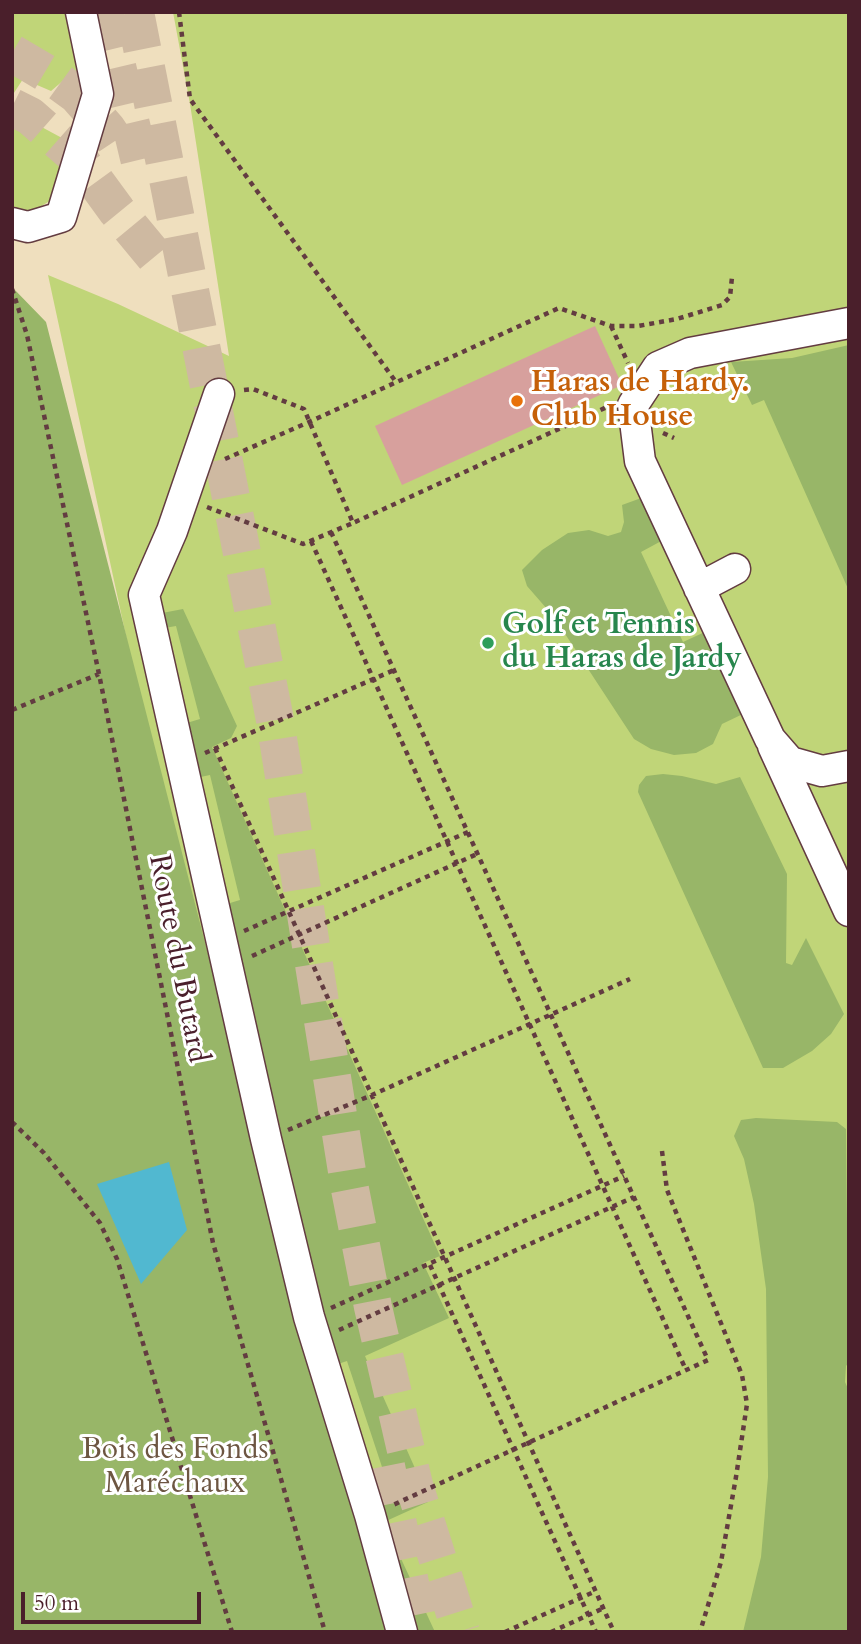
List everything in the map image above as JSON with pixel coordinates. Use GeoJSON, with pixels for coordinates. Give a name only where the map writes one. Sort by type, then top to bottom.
{"type":"FeatureCollection","features":[{"type":"Feature","properties":{"kind":"lane"},"geometry":{"type":"LineString","coordinates":[[12,223],[28,227],[61,217],[98,94],[81,12]]}},
{"type":"Feature","properties":{"kind":"lane"},"geometry":{"type":"LineString","coordinates":[[849,323],[690,353],[659,367],[638,406],[640,461],[849,911]]}},
{"type":"Feature","properties":{"kind":"lane"},"geometry":{"type":"LineString","coordinates":[[219,394],[172,531],[144,595],[266,1139],[313,1329],[370,1515],[401,1632]]}},
{"type":"Feature","properties":{"kind":"lane"},"geometry":{"type":"LineString","coordinates":[[699,588],[735,569]]}},
{"type":"Feature","properties":{"kind":"lane"},"geometry":{"type":"LineString","coordinates":[[770,739],[790,762],[822,771],[849,766]]}},
{"type":"Feature","properties":{"kind":"path"},"geometry":{"type":"LineString","coordinates":[[179,12],[190,99],[396,382]]}},
{"type":"Feature","properties":{"kind":"path"},"geometry":{"type":"LineString","coordinates":[[188,486],[309,422],[559,308],[611,326],[638,326],[677,319],[722,305],[730,297],[732,277]]}},
{"type":"Feature","properties":{"kind":"path","name":"Route du Butard"},"geometry":{"type":"LineString","coordinates":[[12,289],[27,335],[99,674],[213,1243],[325,1632]]}},
{"type":"Feature","properties":{"kind":"path"},"geometry":{"type":"LineString","coordinates":[[611,326],[638,406],[674,438]]}},
{"type":"Feature","properties":{"kind":"path"},"geometry":{"type":"LineString","coordinates":[[219,394],[253,389],[304,409],[353,523]]}},
{"type":"Feature","properties":{"kind":"path"},"geometry":{"type":"LineString","coordinates":[[188,486],[303,544],[607,407],[638,406]]}},
{"type":"Feature","properties":{"kind":"path"},"geometry":{"type":"LineString","coordinates":[[331,532],[708,1360],[370,1515]]}},
{"type":"Feature","properties":{"kind":"path"},"geometry":{"type":"LineString","coordinates":[[310,541],[686,1370]]}},
{"type":"Feature","properties":{"kind":"path"},"geometry":{"type":"LineString","coordinates":[[182,763],[394,670]]}},
{"type":"Feature","properties":{"kind":"path"},"geometry":{"type":"LineString","coordinates":[[12,710],[99,674]]}},
{"type":"Feature","properties":{"kind":"path"},"geometry":{"type":"LineString","coordinates":[[215,748],[614,1632]]}},
{"type":"Feature","properties":{"kind":"path"},"geometry":{"type":"LineString","coordinates":[[224,954],[289,911],[468,832]]}},
{"type":"Feature","properties":{"kind":"path"},"geometry":{"type":"LineString","coordinates":[[224,954],[299,934],[477,854]]}},
{"type":"Feature","properties":{"kind":"path"},"geometry":{"type":"LineString","coordinates":[[266,1139],[372,1095],[630,979]]}},
{"type":"Feature","properties":{"kind":"path"},"geometry":{"type":"LineString","coordinates":[[12,1122],[44,1153],[100,1223],[117,1259],[232,1632]]}},
{"type":"Feature","properties":{"kind":"path"},"geometry":{"type":"LineString","coordinates":[[663,1151],[667,1190],[742,1375],[747,1404],[721,1562],[700,1632]]}},
{"type":"Feature","properties":{"kind":"path"},"geometry":{"type":"LineString","coordinates":[[313,1329],[445,1257],[624,1176]]}},
{"type":"Feature","properties":{"kind":"path"},"geometry":{"type":"LineString","coordinates":[[313,1329],[439,1286],[634,1197]]}},
{"type":"Feature","properties":{"kind":"path"},"geometry":{"type":"LineString","coordinates":[[429,1265],[596,1632]]}},
{"type":"Feature","properties":{"kind":"path"},"geometry":{"type":"LineString","coordinates":[[505,1632],[596,1591]]}},
{"type":"Feature","properties":{"kind":"path"},"geometry":{"type":"LineString","coordinates":[[551,1632],[604,1608]]}},
{"type":"Feature","properties":{"kind":"green space"},"geometry":{"type":"Polygon","coordinates":[[[12,12],[70,12],[87,73],[65,79],[51,91],[23,79],[12,96],[12,12]]]}},
{"type":"Feature","properties":{"kind":"green space","name":"Golf et Tennis du Haras de Jardy"},"geometry":{"type":"Polygon","coordinates":[[[173,12],[849,12],[849,1632],[374,1632],[169,835],[48,275],[118,304],[229,356],[173,12]]]}},
{"type":"Feature","properties":{"kind":"green space"},"geometry":{"type":"Polygon","coordinates":[[[12,111],[62,138],[73,149],[51,200],[34,211],[12,211],[12,111]]]}},
{"type":"Feature","properties":{"kind":"green space","name":"Bois des Fonds Maréchaux"},"geometry":{"type":"Polygon","coordinates":[[[12,287],[46,322],[315,1372],[392,1632],[12,1632],[12,287]]]}},
{"type":"Feature","properties":{"kind":"green space"},"geometry":{"type":"Polygon","coordinates":[[[849,345],[849,591],[764,400],[752,405],[731,362],[792,358],[849,345]]]}},
{"type":"Feature","properties":{"kind":"green space"},"geometry":{"type":"Polygon","coordinates":[[[644,497],[665,539],[641,552],[683,642],[707,631],[745,713],[722,724],[713,744],[696,753],[674,755],[651,749],[634,739],[554,617],[527,586],[522,570],[542,550],[568,533],[589,530],[608,536],[621,532],[624,522],[622,505],[644,497]]]}},
{"type":"Feature","properties":{"kind":"green space"},"geometry":{"type":"Polygon","coordinates":[[[183,609],[237,726],[231,738],[212,747],[440,1256],[423,1263],[449,1318],[365,1356],[428,1502],[384,1522],[435,1632],[409,1632],[369,1495],[384,1473],[347,1361],[332,1366],[220,906],[240,900],[210,775],[191,779],[180,725],[200,719],[176,626],[159,629],[157,614],[183,609]]]}},
{"type":"Feature","properties":{"kind":"green space"},"geometry":{"type":"Polygon","coordinates":[[[663,774],[716,784],[740,777],[787,874],[786,963],[792,965],[806,938],[844,1014],[831,1034],[812,1051],[783,1068],[763,1068],[638,792],[639,785],[646,776],[663,774]]]}},
{"type":"Feature","properties":{"kind":"green space"},"geometry":{"type":"Polygon","coordinates":[[[756,1118],[837,1122],[846,1129],[849,1362],[846,1366],[845,1382],[849,1391],[849,1632],[743,1632],[761,1557],[768,1477],[766,1289],[754,1204],[744,1159],[734,1136],[741,1120],[756,1118]]]}},
{"type":"Feature","properties":{"kind":"water"},"geometry":{"type":"Polygon","coordinates":[[[169,1162],[187,1230],[141,1284],[97,1184],[169,1162]]]}},
{"type":"Feature","properties":{"kind":"building"},"geometry":{"type":"Polygon","coordinates":[[[595,326],[622,385],[402,485],[375,426],[595,326]]]}},
{"type":"Feature","properties":{"kind":"tunnel"},"geometry":{"type":"LineString","coordinates":[[104,12],[140,162]]}},
{"type":"Feature","properties":{"kind":"tunnel"},"geometry":{"type":"LineString","coordinates":[[135,12],[275,720],[349,1184],[373,1307],[414,1485],[461,1632]]}},
{"type":"Feature","properties":{"kind":"tunnel"},"geometry":{"type":"LineString","coordinates":[[12,53],[77,95],[115,141]]}},
{"type":"Feature","properties":{"kind":"tunnel"},"geometry":{"type":"LineString","coordinates":[[12,107],[30,116],[79,159],[165,269]]}},
{"type":"Feature","properties":{"kind":"tunnel"},"geometry":{"type":"LineString","coordinates":[[386,1466],[420,1632]]}},
{"type":"Feature","properties":{"kind":"place","name":"Haras de Hardy. Club House"},"geometry":{"type":"Point","coordinates":[517,401]}},
{"type":"Feature","properties":{"kind":"place","name":"Golf et Tennis du Haras de Jardy"},"geometry":{"type":"Point","coordinates":[488,643]}}]}
